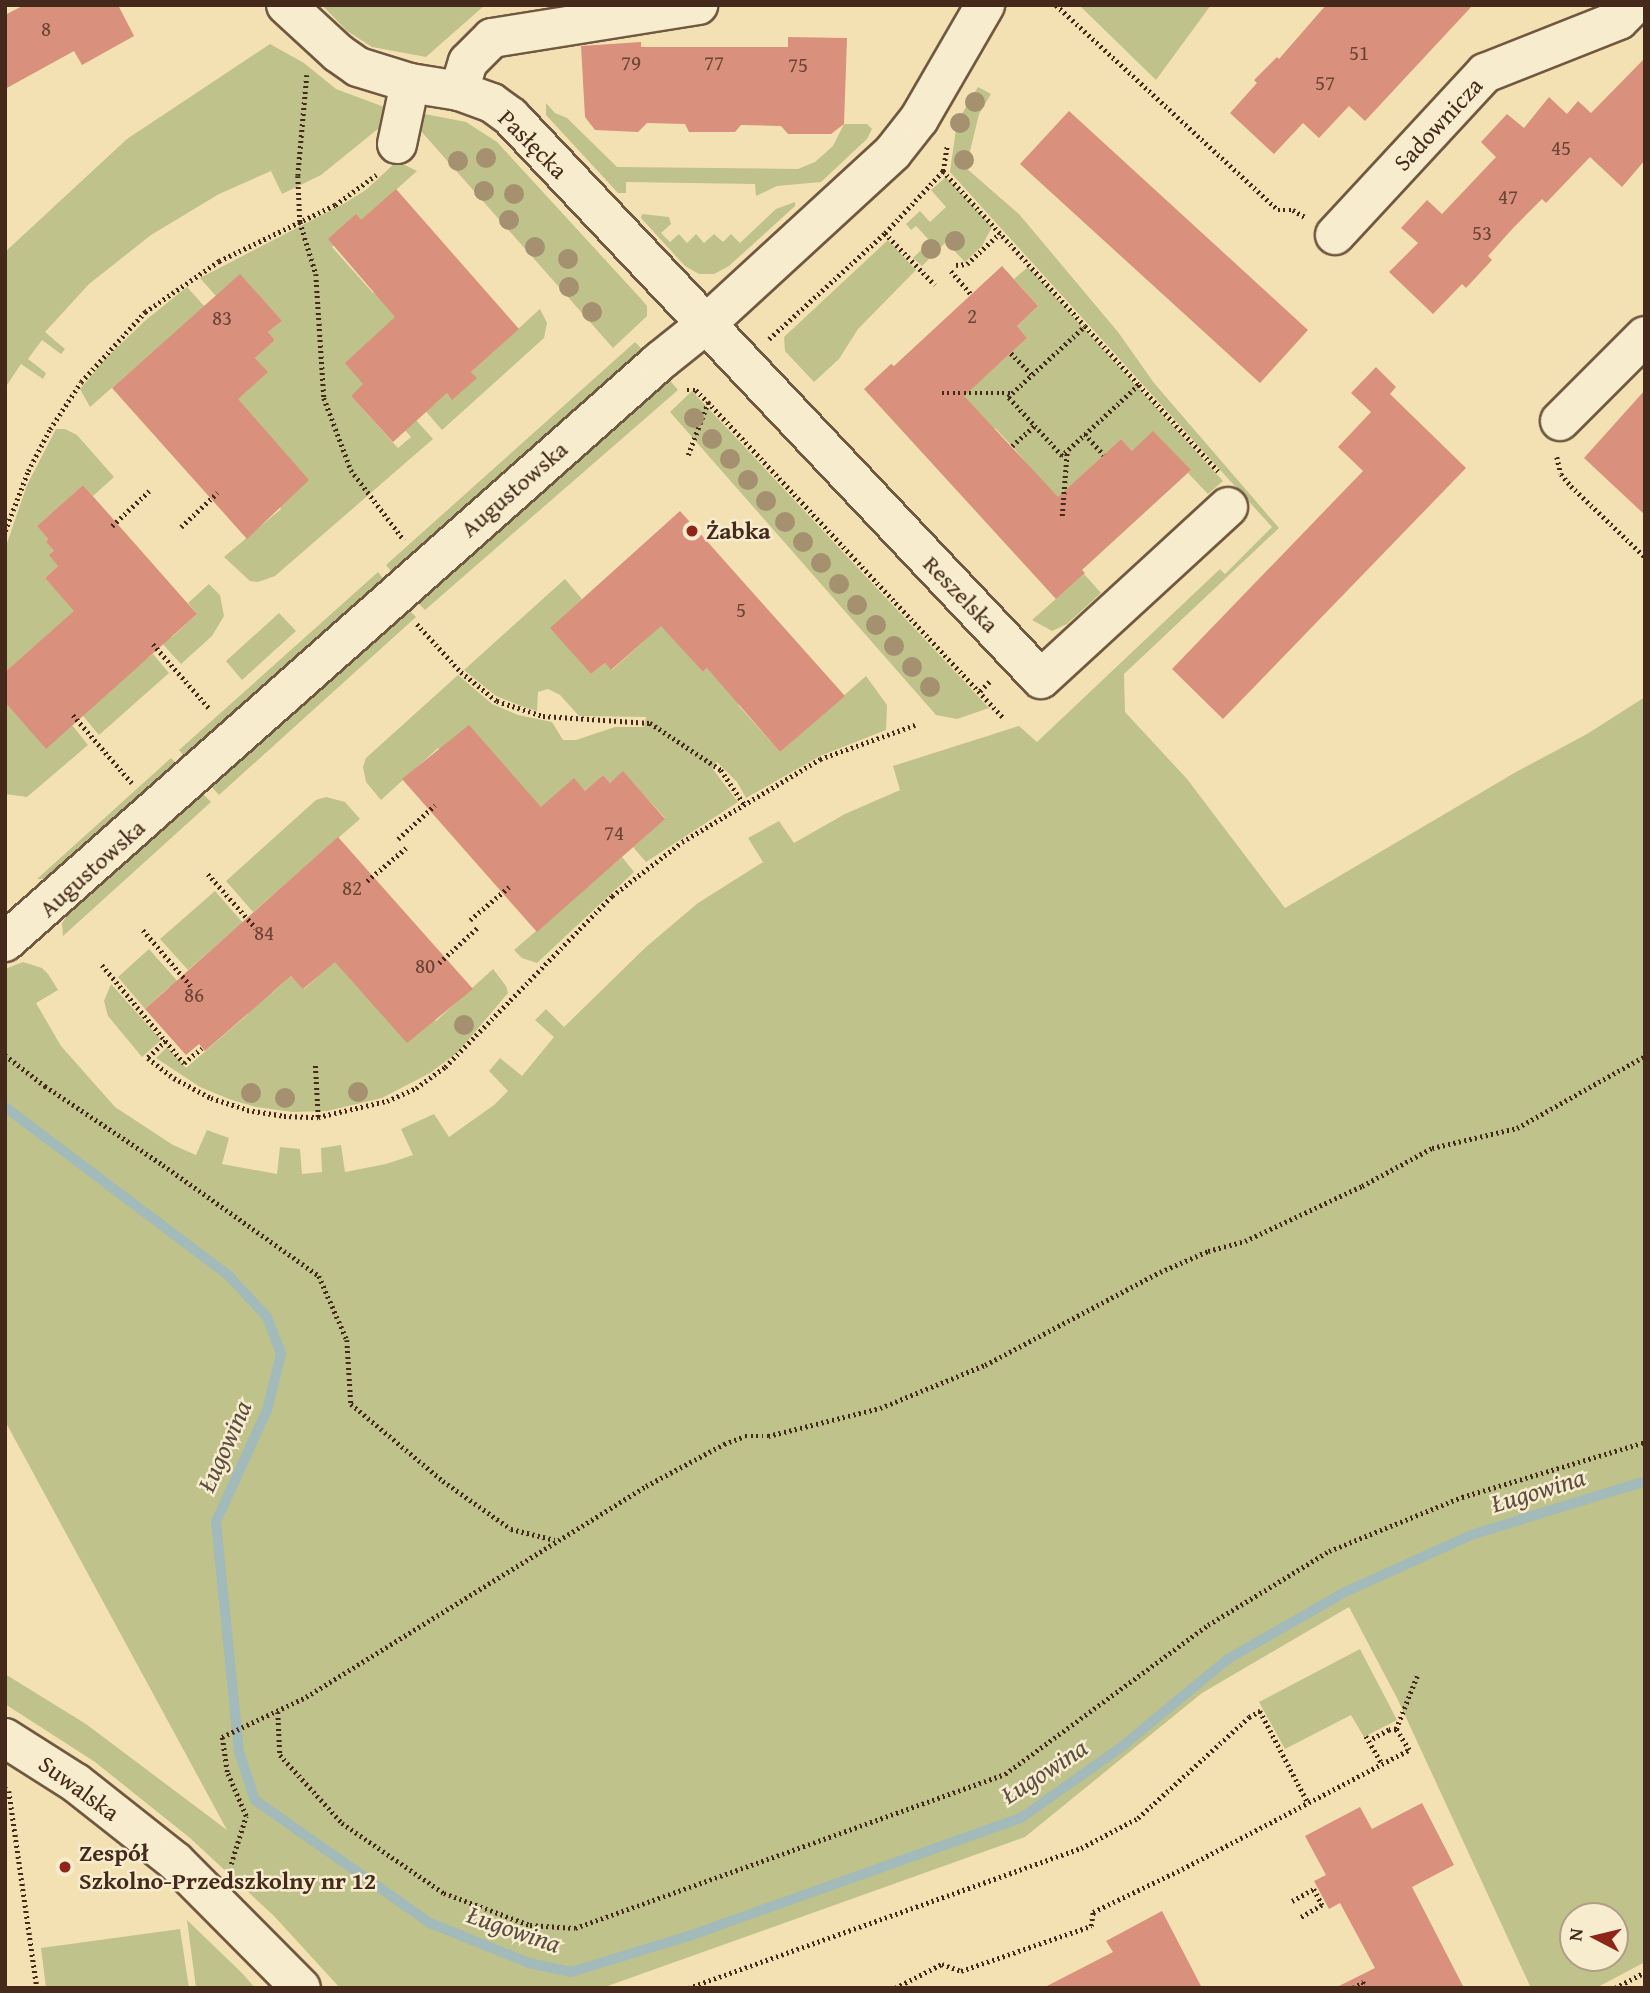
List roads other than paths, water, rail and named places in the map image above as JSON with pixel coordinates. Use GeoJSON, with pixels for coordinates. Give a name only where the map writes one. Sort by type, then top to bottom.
{"type":"FeatureCollection","features":[{"type":"Feature","properties":{"kind":"street","name":"Pasłęcka"},"geometry":{"type":"LineString","coordinates":[[286,5],[338,54],[358,67],[410,83],[458,91],[492,103],[511,117],[705,325]]}},
{"type":"Feature","properties":{"kind":"street"},"geometry":{"type":"LineString","coordinates":[[458,91],[468,62],[492,38],[698,5]]}},
{"type":"Feature","properties":{"kind":"street","name":"Augustowska"},"geometry":{"type":"LineString","coordinates":[[5,942],[660,361],[705,325],[893,152],[919,119],[985,5]]}},
{"type":"Feature","properties":{"kind":"street","name":"Sadownicza"},"geometry":{"type":"LineString","coordinates":[[1335,235],[1485,73],[1619,20],[1634,5]]}},
{"type":"Feature","properties":{"kind":"street"},"geometry":{"type":"LineString","coordinates":[[391,156],[410,83]]}},
{"type":"Feature","properties":{"kind":"street","name":"Reszelska"},"geometry":{"type":"LineString","coordinates":[[705,325],[1041,679],[1224,490]]}},
{"type":"Feature","properties":{"kind":"street"},"geometry":{"type":"LineString","coordinates":[[1560,421],[1645,336]]}},
{"type":"Feature","properties":{"kind":"street","name":"Suwalska"},"geometry":{"type":"LineString","coordinates":[[5,1738],[76,1783],[176,1862],[301,1988]]}},
{"type":"Feature","properties":{"kind":"waterway","name":"Ługowina"},"geometry":{"type":"LineString","coordinates":[[5,1107],[229,1276],[267,1317],[281,1354],[267,1410],[216,1522],[239,1752],[255,1800],[430,1923],[529,1963],[571,1972],[689,1936],[1021,1818],[1120,1748],[1228,1659],[1345,1592],[1471,1535],[1645,1481]]}},
{"type":"Feature","properties":{"kind":"place","name":"Żabka"},"geometry":{"type":"Point","coordinates":[692,531]}},
{"type":"Feature","properties":{"kind":"place","name":"Zespół Szkolno-Przedszkolny nr 12"},"geometry":{"type":"Point","coordinates":[65,1867]}}]}
